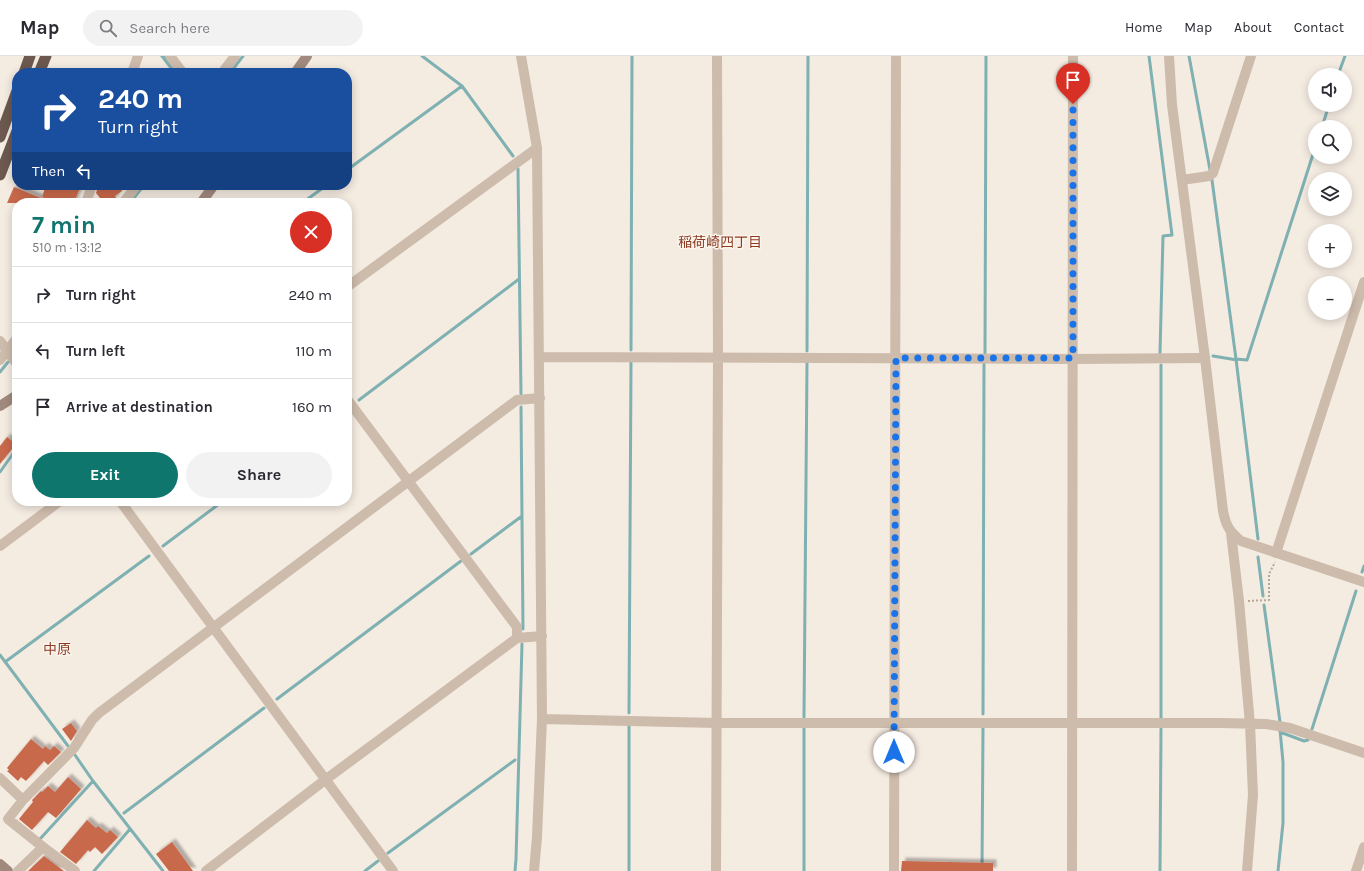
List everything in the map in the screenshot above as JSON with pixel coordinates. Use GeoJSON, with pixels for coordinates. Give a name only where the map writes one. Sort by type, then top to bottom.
{"type":"FeatureCollection","features":[{"type":"Feature","properties":{"kind":"highway"},"geometry":{"type":"LineString","coordinates":[[26,68],[30,56]]}},
{"type":"Feature","properties":{"kind":"highway"},"geometry":{"type":"LineString","coordinates":[[41,68],[46,56]]}},
{"type":"Feature","properties":{"kind":"highway"},"geometry":{"type":"LineString","coordinates":[[0,137],[12,105]]}},
{"type":"Feature","properties":{"kind":"highway"},"geometry":{"type":"LineString","coordinates":[[0,175],[12,144]]}},
{"type":"Feature","properties":{"kind":"main road"},"geometry":{"type":"LineString","coordinates":[[299,68],[307,56]]}},
{"type":"Feature","properties":{"kind":"main road"},"geometry":{"type":"LineString","coordinates":[[0,406],[12,398]]}},
{"type":"Feature","properties":{"kind":"main road"},"geometry":{"type":"LineString","coordinates":[[0,864],[8,871]]}},
{"type":"Feature","properties":{"kind":"street"},"geometry":{"type":"LineString","coordinates":[[134,68],[138,56]]}},
{"type":"Feature","properties":{"kind":"street"},"geometry":{"type":"LineString","coordinates":[[170,56],[179,68]]}},
{"type":"Feature","properties":{"kind":"street"},"geometry":{"type":"LineString","coordinates":[[226,68],[235,56]]}},
{"type":"Feature","properties":{"kind":"street"},"geometry":{"type":"LineString","coordinates":[[521,56],[537,148],[542,719],[537,837],[534,871]]}},
{"type":"Feature","properties":{"kind":"street"},"geometry":{"type":"LineString","coordinates":[[716,871],[718,357],[717,56]]}},
{"type":"Feature","properties":{"kind":"street"},"geometry":{"type":"LineString","coordinates":[[894,871],[896,56]]}},
{"type":"Feature","properties":{"kind":"street"},"geometry":{"type":"LineString","coordinates":[[1072,871],[1073,56]]}},
{"type":"Feature","properties":{"kind":"street"},"geometry":{"type":"LineString","coordinates":[[1169,56],[1172,105],[1205,358],[1223,511],[1226,524],[1231,533],[1241,541],[1364,582]]}},
{"type":"Feature","properties":{"kind":"street"},"geometry":{"type":"LineString","coordinates":[[1182,180],[1209,176],[1214,173],[1251,56]]}},
{"type":"Feature","properties":{"kind":"street"},"geometry":{"type":"LineString","coordinates":[[352,284],[537,148]]}},
{"type":"Feature","properties":{"kind":"street"},"geometry":{"type":"LineString","coordinates":[[127,198],[133,190]]}},
{"type":"Feature","properties":{"kind":"street"},"geometry":{"type":"LineString","coordinates":[[1278,554],[1364,282]]}},
{"type":"Feature","properties":{"kind":"street"},"geometry":{"type":"LineString","coordinates":[[0,341],[12,358]]}},
{"type":"Feature","properties":{"kind":"street"},"geometry":{"type":"LineString","coordinates":[[0,360],[12,344]]}},
{"type":"Feature","properties":{"kind":"street"},"geometry":{"type":"LineString","coordinates":[[539,357],[1205,358]]}},
{"type":"Feature","properties":{"kind":"street"},"geometry":{"type":"LineString","coordinates":[[75,871],[8,819],[23,800],[74,748],[92,720],[99,713],[408,480],[517,400],[540,398]]}},
{"type":"Feature","properties":{"kind":"street"},"geometry":{"type":"LineString","coordinates":[[352,406],[517,627],[517,638]]}},
{"type":"Feature","properties":{"kind":"street"},"geometry":{"type":"LineString","coordinates":[[0,546],[53,506]]}},
{"type":"Feature","properties":{"kind":"street"},"geometry":{"type":"LineString","coordinates":[[124,506],[393,871]]}},
{"type":"Feature","properties":{"kind":"street"},"geometry":{"type":"LineString","coordinates":[[1231,533],[1239,601],[1250,724],[1253,795],[1247,871]]}},
{"type":"Feature","properties":{"kind":"street"},"geometry":{"type":"LineString","coordinates":[[206,871],[325,780],[517,638],[542,636]]}},
{"type":"Feature","properties":{"kind":"street"},"geometry":{"type":"LineString","coordinates":[[542,719],[717,723],[894,722],[1266,724],[1290,728],[1364,754]]}},
{"type":"Feature","properties":{"kind":"street"},"geometry":{"type":"LineString","coordinates":[[0,778],[23,800]]}},
{"type":"Feature","properties":{"kind":"street"},"geometry":{"type":"LineString","coordinates":[[18,871],[43,847]]}},
{"type":"Feature","properties":{"kind":"street"},"geometry":{"type":"LineString","coordinates":[[1356,871],[1364,847]]}},
{"type":"Feature","properties":{"kind":"path"},"geometry":{"type":"LineString","coordinates":[[1239,601],[1269,600],[1269,574],[1278,554]]}},
{"type":"Feature","properties":{"kind":"water"},"geometry":{"type":"Polygon","coordinates":[[[160,56],[166,56],[175,68],[169,68],[160,56]]]}},
{"type":"Feature","properties":{"kind":"building"},"geometry":{"type":"Polygon","coordinates":[[[13,190],[21,190],[41,198],[12,198],[12,203],[7,203],[13,190]]]}},
{"type":"Feature","properties":{"kind":"building"},"geometry":{"type":"Polygon","coordinates":[[[44,190],[79,190],[76,198],[42,197],[44,190]]]}},
{"type":"Feature","properties":{"kind":"building"},"geometry":{"type":"Polygon","coordinates":[[[97,190],[122,191],[115,196],[116,198],[100,198],[96,193],[97,190]]]}},
{"type":"Feature","properties":{"kind":"building"},"geometry":{"type":"Polygon","coordinates":[[[7,437],[12,441],[12,449],[0,464],[0,446],[7,437]]]}},
{"type":"Feature","properties":{"kind":"building"},"geometry":{"type":"Polygon","coordinates":[[[71,723],[77,731],[71,741],[62,729],[71,723]]]}},
{"type":"Feature","properties":{"kind":"building"},"geometry":{"type":"Polygon","coordinates":[[[31,739],[43,749],[45,746],[50,750],[54,746],[61,752],[48,765],[44,761],[26,781],[21,777],[18,781],[7,771],[9,770],[7,768],[31,739]]]}},
{"type":"Feature","properties":{"kind":"building"},"geometry":{"type":"Polygon","coordinates":[[[68,777],[81,789],[56,818],[48,812],[32,830],[19,819],[33,802],[32,800],[41,791],[42,792],[48,786],[55,792],[68,777]]]}},
{"type":"Feature","properties":{"kind":"building"},"geometry":{"type":"Polygon","coordinates":[[[87,820],[96,828],[98,826],[107,833],[110,830],[118,837],[102,854],[95,847],[90,852],[88,850],[76,864],[60,852],[87,820]]]}},
{"type":"Feature","properties":{"kind":"building"},"geometry":{"type":"Polygon","coordinates":[[[172,842],[193,871],[169,871],[156,854],[172,842]]]}},
{"type":"Feature","properties":{"kind":"building"},"geometry":{"type":"Polygon","coordinates":[[[44,856],[64,871],[28,871],[44,856]]]}},
{"type":"Feature","properties":{"kind":"building"},"geometry":{"type":"Polygon","coordinates":[[[902,861],[993,863],[993,871],[901,871],[902,861]]]}},
{"type":"Feature","properties":{"kind":"waterway"},"geometry":{"type":"LineString","coordinates":[[234,68],[243,56]]}},
{"type":"Feature","properties":{"kind":"waterway"},"geometry":{"type":"LineString","coordinates":[[422,56],[462,86],[513,156]]}},
{"type":"Feature","properties":{"kind":"waterway"},"geometry":{"type":"LineString","coordinates":[[631,350],[632,56]]}},
{"type":"Feature","properties":{"kind":"waterway"},"geometry":{"type":"LineString","coordinates":[[807,351],[808,56]]}},
{"type":"Feature","properties":{"kind":"waterway"},"geometry":{"type":"LineString","coordinates":[[985,354],[986,56]]}},
{"type":"Feature","properties":{"kind":"waterway"},"geometry":{"type":"LineString","coordinates":[[1149,56],[1172,235],[1163,236],[1160,353]]}},
{"type":"Feature","properties":{"kind":"waterway"},"geometry":{"type":"LineString","coordinates":[[1189,56],[1210,170]]}},
{"type":"Feature","properties":{"kind":"waterway"},"geometry":{"type":"LineString","coordinates":[[1341,68],[1345,56]]}},
{"type":"Feature","properties":{"kind":"waterway"},"geometry":{"type":"LineString","coordinates":[[352,166],[462,86]]}},
{"type":"Feature","properties":{"kind":"waterway"},"geometry":{"type":"LineString","coordinates":[[1324,120],[1327,112]]}},
{"type":"Feature","properties":{"kind":"waterway"},"geometry":{"type":"LineString","coordinates":[[1236,359],[1247,360],[1310,164]]}},
{"type":"Feature","properties":{"kind":"waterway"},"geometry":{"type":"LineString","coordinates":[[518,169],[521,394]]}},
{"type":"Feature","properties":{"kind":"waterway"},"geometry":{"type":"LineString","coordinates":[[1212,180],[1258,539]]}},
{"type":"Feature","properties":{"kind":"waterway"},"geometry":{"type":"LineString","coordinates":[[134,198],[140,190]]}},
{"type":"Feature","properties":{"kind":"waterway"},"geometry":{"type":"LineString","coordinates":[[309,198],[320,190]]}},
{"type":"Feature","properties":{"kind":"waterway"},"geometry":{"type":"LineString","coordinates":[[359,400],[519,279]]}},
{"type":"Feature","properties":{"kind":"waterway"},"geometry":{"type":"LineString","coordinates":[[1213,356],[1237,360]]}},
{"type":"Feature","properties":{"kind":"waterway"},"geometry":{"type":"LineString","coordinates":[[0,372],[8,362]]}},
{"type":"Feature","properties":{"kind":"waterway"},"geometry":{"type":"LineString","coordinates":[[629,713],[631,362]]}},
{"type":"Feature","properties":{"kind":"waterway"},"geometry":{"type":"LineString","coordinates":[[804,717],[807,363]]}},
{"type":"Feature","properties":{"kind":"waterway"},"geometry":{"type":"LineString","coordinates":[[983,714],[984,363]]}},
{"type":"Feature","properties":{"kind":"waterway"},"geometry":{"type":"LineString","coordinates":[[1161,365],[1161,719]]}},
{"type":"Feature","properties":{"kind":"waterway"},"geometry":{"type":"LineString","coordinates":[[521,407],[523,629]]}},
{"type":"Feature","properties":{"kind":"waterway"},"geometry":{"type":"LineString","coordinates":[[0,472],[12,455]]}},
{"type":"Feature","properties":{"kind":"waterway"},"geometry":{"type":"LineString","coordinates":[[163,546],[216,506]]}},
{"type":"Feature","properties":{"kind":"waterway"},"geometry":{"type":"LineString","coordinates":[[471,554],[522,516]]}},
{"type":"Feature","properties":{"kind":"waterway"},"geometry":{"type":"LineString","coordinates":[[5,662],[149,556]]}},
{"type":"Feature","properties":{"kind":"waterway"},"geometry":{"type":"LineString","coordinates":[[1258,557],[1263,596]]}},
{"type":"Feature","properties":{"kind":"waterway"},"geometry":{"type":"LineString","coordinates":[[277,699],[461,561]]}},
{"type":"Feature","properties":{"kind":"waterway"},"geometry":{"type":"LineString","coordinates":[[1362,572],[1364,566]]}},
{"type":"Feature","properties":{"kind":"waterway"},"geometry":{"type":"LineString","coordinates":[[1312,729],[1356,591]]}},
{"type":"Feature","properties":{"kind":"waterway"},"geometry":{"type":"LineString","coordinates":[[1264,605],[1280,722]]}},
{"type":"Feature","properties":{"kind":"waterway"},"geometry":{"type":"LineString","coordinates":[[515,871],[522,644]]}},
{"type":"Feature","properties":{"kind":"waterway"},"geometry":{"type":"LineString","coordinates":[[0,655],[68,746]]}},
{"type":"Feature","properties":{"kind":"waterway"},"geometry":{"type":"LineString","coordinates":[[124,813],[264,708]]}},
{"type":"Feature","properties":{"kind":"waterway"},"geometry":{"type":"LineString","coordinates":[[629,724],[629,871]]}},
{"type":"Feature","properties":{"kind":"waterway"},"geometry":{"type":"LineString","coordinates":[[804,726],[804,871]]}},
{"type":"Feature","properties":{"kind":"waterway"},"geometry":{"type":"LineString","coordinates":[[982,871],[983,728]]}},
{"type":"Feature","properties":{"kind":"waterway"},"geometry":{"type":"LineString","coordinates":[[1160,871],[1161,729]]}},
{"type":"Feature","properties":{"kind":"waterway"},"geometry":{"type":"LineString","coordinates":[[1278,871],[1283,823],[1283,762],[1280,730]]}},
{"type":"Feature","properties":{"kind":"waterway"},"geometry":{"type":"LineString","coordinates":[[1280,732],[1304,741],[1308,740]]}},
{"type":"Feature","properties":{"kind":"waterway"},"geometry":{"type":"LineString","coordinates":[[75,755],[93,781],[163,871]]}},
{"type":"Feature","properties":{"kind":"waterway"},"geometry":{"type":"LineString","coordinates":[[388,853],[515,760]]}},
{"type":"Feature","properties":{"kind":"waterway"},"geometry":{"type":"LineString","coordinates":[[40,839],[93,781]]}},
{"type":"Feature","properties":{"kind":"waterway"},"geometry":{"type":"LineString","coordinates":[[94,871],[130,829]]}},
{"type":"Feature","properties":{"kind":"waterway"},"geometry":{"type":"LineString","coordinates":[[365,871],[378,861]]}},
{"type":"Feature","properties":{"kind":"district","name":"稲荷崎四丁目"},"geometry":{"type":"Point","coordinates":[720,242]}},
{"type":"Feature","properties":{"kind":"district","name":"中原"},"geometry":{"type":"Point","coordinates":[57,649]}},
{"type":"Feature","properties":{"kind":"route"},"geometry":{"type":"LineString","coordinates":[[894,752],[896,358],[1073,358],[1073,104]]}}]}
